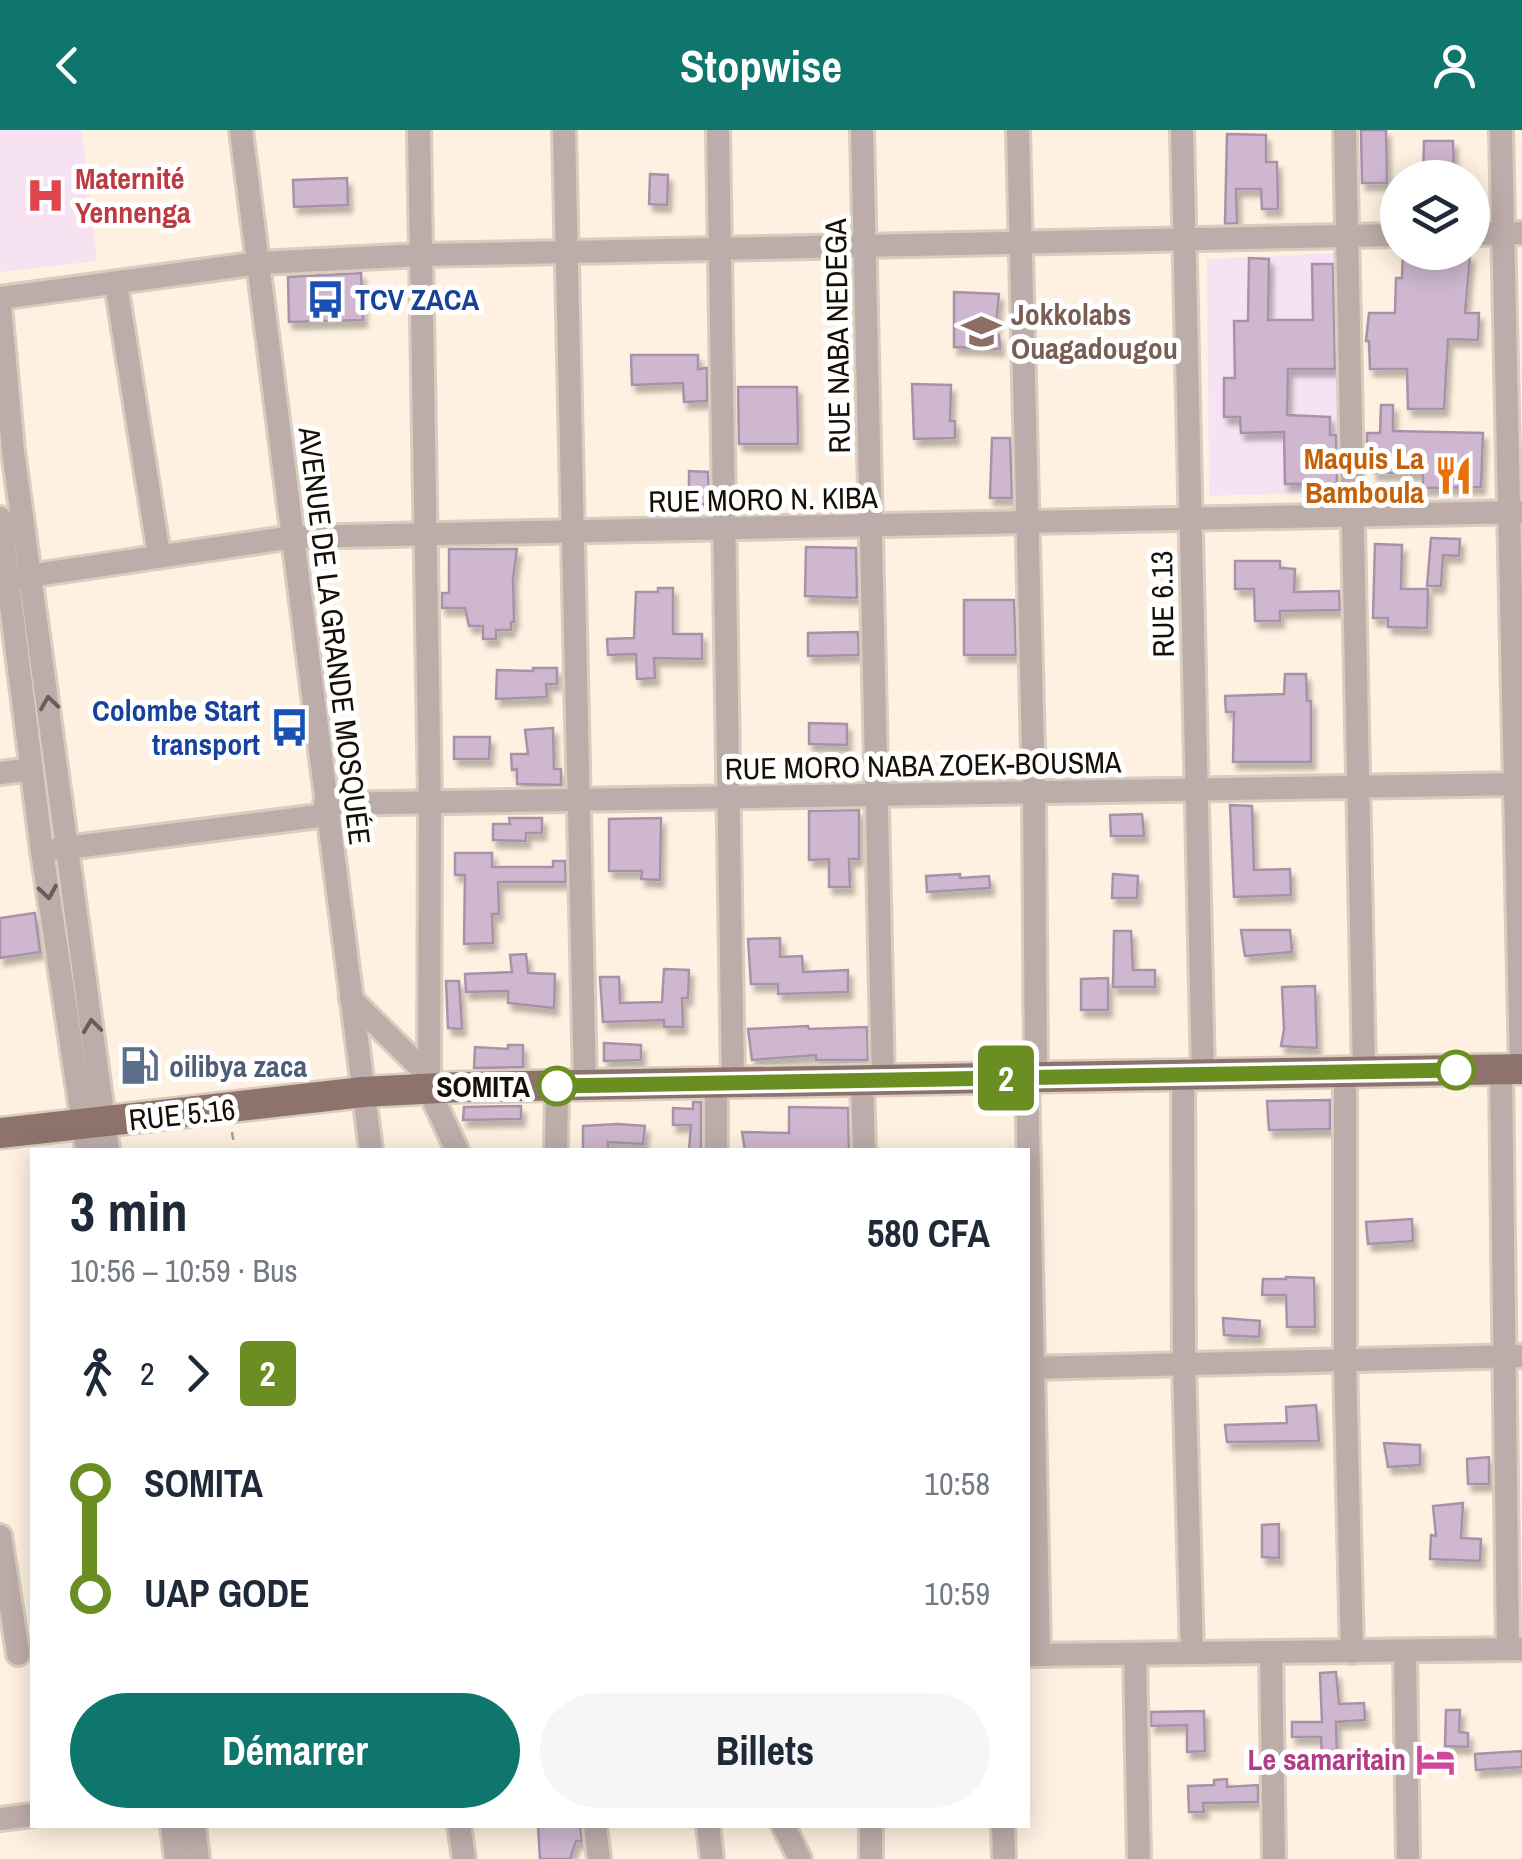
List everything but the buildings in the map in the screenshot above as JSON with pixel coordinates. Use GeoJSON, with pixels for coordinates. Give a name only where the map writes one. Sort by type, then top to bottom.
{"type":"FeatureCollection","features":[{"type":"Feature","properties":{"kind":"main road","name":"RUE 5.16"},"geometry":{"type":"LineString","coordinates":[[0,1134],[95,1137],[430,1083],[571,1085],[1514,1069]]}},
{"type":"Feature","properties":{"kind":"street","name":"AVENUE DE LA GRANDE MOSQUÉE"},"geometry":{"type":"LineString","coordinates":[[241,130],[371,1148]]}},
{"type":"Feature","properties":{"kind":"street"},"geometry":{"type":"LineString","coordinates":[[419,130],[427,534],[430,1083]]}},
{"type":"Feature","properties":{"kind":"street"},"geometry":{"type":"LineString","coordinates":[[556,1148],[571,1085],[580,801],[564,130]]}},
{"type":"Feature","properties":{"kind":"street"},"geometry":{"type":"LineString","coordinates":[[716,1148],[725,1083],[729,798],[718,130]]}},
{"type":"Feature","properties":{"kind":"street","name":"RUE NABA NEDEGA"},"geometry":{"type":"LineString","coordinates":[[862,130],[876,796],[872,1081],[864,1148]]}},
{"type":"Feature","properties":{"kind":"street"},"geometry":{"type":"LineString","coordinates":[[1018,130],[1034,792],[1033,1655],[1515,1649],[1516,512],[1513,233],[1501,130]]}},
{"type":"Feature","properties":{"kind":"street","name":"RUE 6.13"},"geometry":{"type":"LineString","coordinates":[[1182,130],[1196,790],[1184,1364],[1192,1653]]}},
{"type":"Feature","properties":{"kind":"street"},"geometry":{"type":"LineString","coordinates":[[1345,130],[1358,787],[1345,1361],[1352,1652]]}},
{"type":"Feature","properties":{"kind":"street"},"geometry":{"type":"LineString","coordinates":[[0,298],[259,263],[421,254],[1380,235]]}},
{"type":"Feature","properties":{"kind":"street"},"geometry":{"type":"LineString","coordinates":[[116,284],[160,556]]}},
{"type":"Feature","properties":{"kind":"street"},"geometry":{"type":"LineString","coordinates":[[0,306],[13,451],[68,848],[95,1137]]}},
{"type":"Feature","properties":{"kind":"street","name":"RUE MORO N. KIBA"},"geometry":{"type":"LineString","coordinates":[[8,578],[293,537],[1516,512]]}},
{"type":"Feature","properties":{"kind":"street"},"geometry":{"type":"LineString","coordinates":[[0,518],[8,578],[6,612],[42,851],[95,1137]]}},
{"type":"Feature","properties":{"kind":"street"},"geometry":{"type":"LineString","coordinates":[[6,612],[37,609]]}},
{"type":"Feature","properties":{"kind":"street"},"geometry":{"type":"LineString","coordinates":[[0,773],[32,768]]}},
{"type":"Feature","properties":{"kind":"street","name":"RUE MORO NABA ZOEK-BOUSMA"},"geometry":{"type":"LineString","coordinates":[[42,851],[326,809],[430,804],[1518,784]]}},
{"type":"Feature","properties":{"kind":"street"},"geometry":{"type":"LineString","coordinates":[[350,999],[430,1083],[456,1148]]}},
{"type":"Feature","properties":{"kind":"street"},"geometry":{"type":"LineString","coordinates":[[1031,1368],[1513,1356]]}},
{"type":"Feature","properties":{"kind":"street"},"geometry":{"type":"LineString","coordinates":[[0,1536],[17,1654]]}},
{"type":"Feature","properties":{"kind":"street"},"geometry":{"type":"LineString","coordinates":[[1405,1651],[1408,1859]]}},
{"type":"Feature","properties":{"kind":"street"},"geometry":{"type":"LineString","coordinates":[[1271,1652],[1274,1859]]}},
{"type":"Feature","properties":{"kind":"street"},"geometry":{"type":"LineString","coordinates":[[1135,1654],[1139,1859]]}},
{"type":"Feature","properties":{"kind":"street"},"geometry":{"type":"LineString","coordinates":[[0,1819],[30,1814]]}},
{"type":"Feature","properties":{"kind":"street"},"geometry":{"type":"LineString","coordinates":[[172,1828],[176,1859]]}},
{"type":"Feature","properties":{"kind":"street"},"geometry":{"type":"LineString","coordinates":[[194,1828],[198,1859]]}},
{"type":"Feature","properties":{"kind":"street"},"geometry":{"type":"LineString","coordinates":[[459,1828],[464,1859]]}},
{"type":"Feature","properties":{"kind":"street"},"geometry":{"type":"LineString","coordinates":[[595,1828],[599,1859]]}},
{"type":"Feature","properties":{"kind":"street"},"geometry":{"type":"LineString","coordinates":[[708,1828],[712,1859]]}},
{"type":"Feature","properties":{"kind":"street"},"geometry":{"type":"LineString","coordinates":[[784,1828],[800,1859]]}},
{"type":"Feature","properties":{"kind":"street"},"geometry":{"type":"LineString","coordinates":[[871,1828],[871,1859]]}},
{"type":"Feature","properties":{"kind":"street"},"geometry":{"type":"LineString","coordinates":[[1004,1828],[1004,1859]]}},
{"type":"Feature","properties":{"kind":"shaded area","name":"Maternité Yennenga"},"geometry":{"type":"Polygon","coordinates":[[[0,130],[82,130],[97,261],[0,272],[0,130]]]}},
{"type":"Feature","properties":{"kind":"shaded area"},"geometry":{"type":"Polygon","coordinates":[[[1339,253],[1343,492],[1209,496],[1207,259],[1339,253]]]}},
{"type":"Feature","properties":{"kind":"bus line","name":"2"},"geometry":{"type":"LineString","coordinates":[[557,1086],[1456,1070]]}},
{"type":"Feature","properties":{"kind":"place","name":"Maternité Yennenga"},"geometry":{"type":"Point","coordinates":[45,195]}},
{"type":"Feature","properties":{"kind":"place","name":"TCV ZACA"},"geometry":{"type":"Point","coordinates":[325,299]}},
{"type":"Feature","properties":{"kind":"place","name":"Jokkolabs Ouagadougou"},"geometry":{"type":"Point","coordinates":[981,331]}},
{"type":"Feature","properties":{"kind":"place","name":"Maquis La Bamboula"},"geometry":{"type":"Point","coordinates":[1454,475]}},
{"type":"Feature","properties":{"kind":"place","name":"Colombe Start transport"},"geometry":{"type":"Point","coordinates":[290,727]}},
{"type":"Feature","properties":{"kind":"place","name":"oilibya zaca"},"geometry":{"type":"Point","coordinates":[139,1066]}},
{"type":"Feature","properties":{"kind":"place","name":"SOMITA"},"geometry":{"type":"Point","coordinates":[557,1086]}},
{"type":"Feature","properties":{"kind":"place","name":"Le samaritain"},"geometry":{"type":"Point","coordinates":[1436,1759]}}]}
